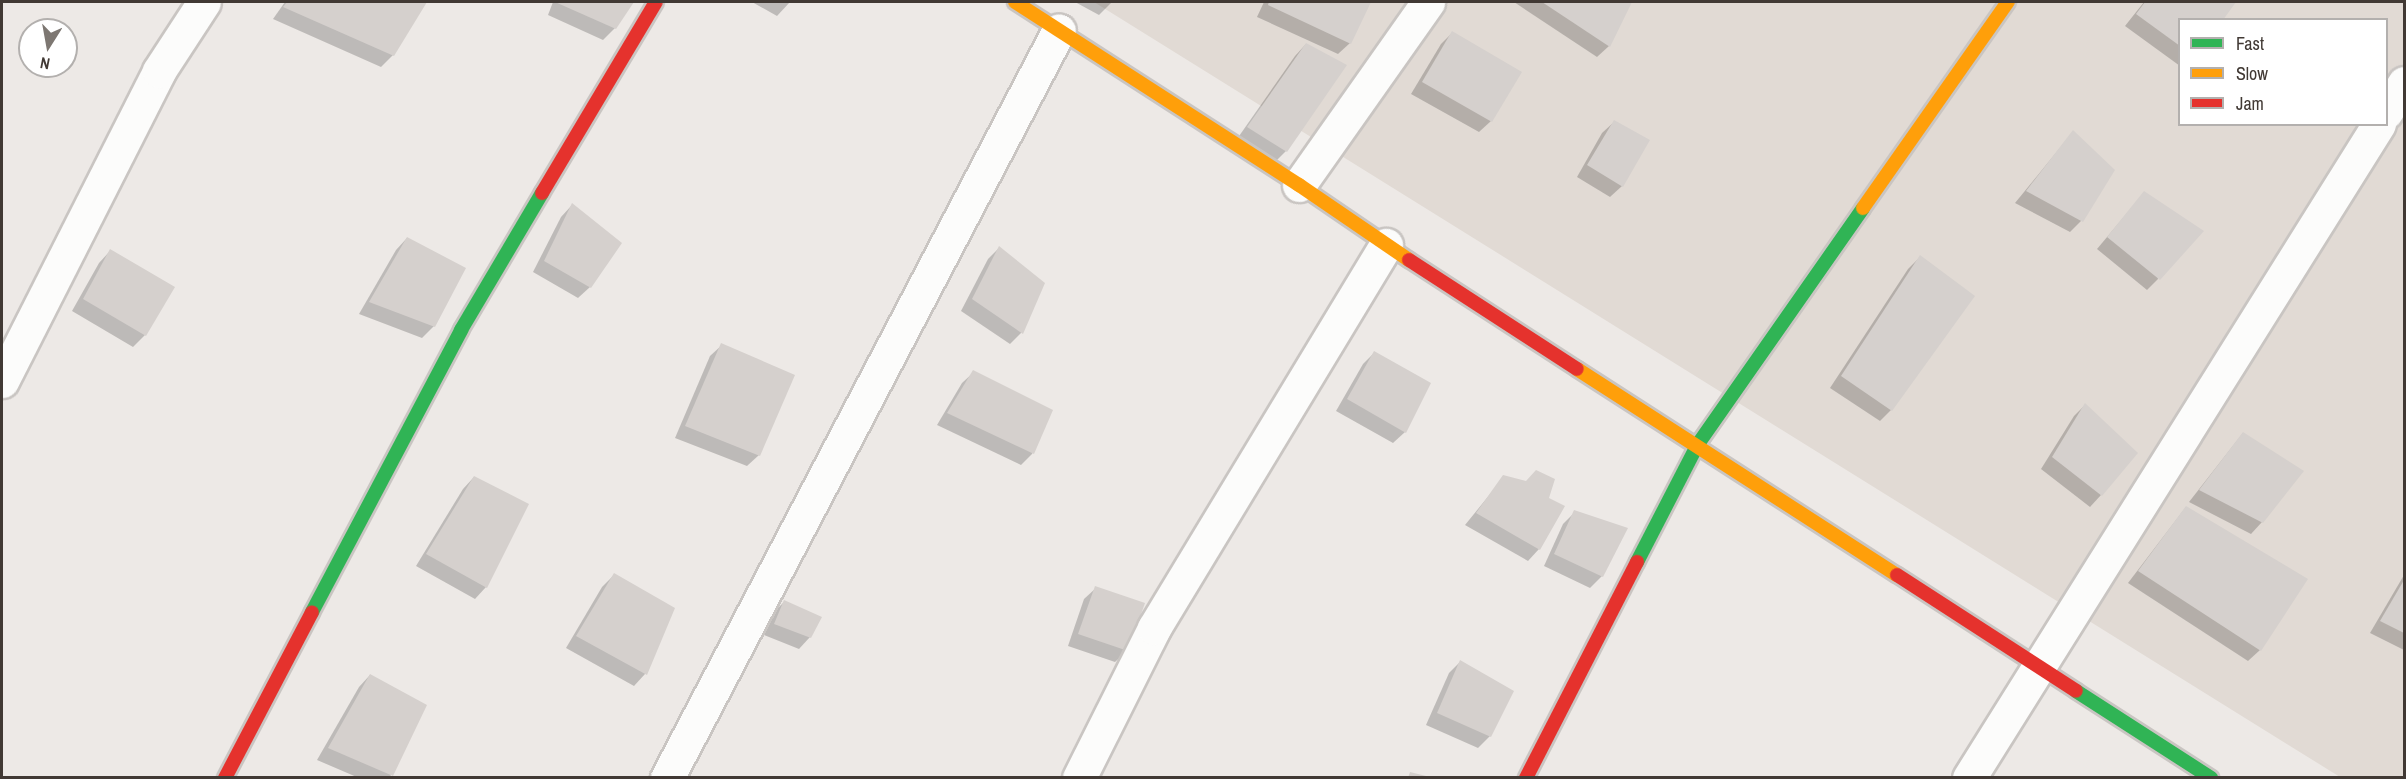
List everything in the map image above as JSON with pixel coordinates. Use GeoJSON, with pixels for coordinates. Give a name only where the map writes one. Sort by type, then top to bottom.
{"type":"FeatureCollection","features":[{"type":"Feature","properties":{"kind":"street"},"geometry":{"type":"LineString","coordinates":[[2,381],[159,71],[204,2]]}},
{"type":"Feature","properties":{"kind":"street"},"geometry":{"type":"LineString","coordinates":[[225,777],[461,330],[656,2]]}},
{"type":"Feature","properties":{"kind":"street"},"geometry":{"type":"LineString","coordinates":[[1015,2],[1299,185],[1386,245],[1698,444],[2211,777]]}},
{"type":"Feature","properties":{"kind":"street"},"geometry":{"type":"LineString","coordinates":[[1299,185],[1428,2]]}},
{"type":"Feature","properties":{"kind":"street"},"geometry":{"type":"LineString","coordinates":[[1526,777],[1698,444],[2008,2]]}},
{"type":"Feature","properties":{"kind":"street"},"geometry":{"type":"LineString","coordinates":[[667,777],[1059,30]]}},
{"type":"Feature","properties":{"kind":"street"},"geometry":{"type":"LineString","coordinates":[[2388,109],[2404,83]]}},
{"type":"Feature","properties":{"kind":"street"},"geometry":{"type":"LineString","coordinates":[[1969,777],[2378,126]]}},
{"type":"Feature","properties":{"kind":"street"},"geometry":{"type":"LineString","coordinates":[[1079,777],[1154,628],[1386,245]]}},
{"type":"Feature","properties":{"kind":"shaded area"},"geometry":{"type":"Polygon","coordinates":[[[1094,2],[2404,2],[2404,777],[2340,777],[1094,2]]]}},
{"type":"Feature","properties":{"kind":"building"},"geometry":{"type":"Polygon","coordinates":[[[287,2],[427,2],[394,56],[283,7],[287,2]]]}},
{"type":"Feature","properties":{"kind":"building"},"geometry":{"type":"Polygon","coordinates":[[[555,2],[634,2],[616,29],[555,2]]]}},
{"type":"Feature","properties":{"kind":"building"},"geometry":{"type":"Polygon","coordinates":[[[1269,2],[1371,2],[1351,44],[1268,5],[1269,2]]]}},
{"type":"Feature","properties":{"kind":"building"},"geometry":{"type":"Polygon","coordinates":[[[1542,2],[1632,2],[1610,47],[1542,2]]]}},
{"type":"Feature","properties":{"kind":"building"},"geometry":{"type":"Polygon","coordinates":[[[2145,2],[2236,2],[2224,18],[2178,18],[2178,45],[2136,14],[2145,2]]]}},
{"type":"Feature","properties":{"kind":"building"},"geometry":{"type":"Polygon","coordinates":[[[1452,31],[1522,72],[1492,122],[1422,82],[1452,31]]]}},
{"type":"Feature","properties":{"kind":"building"},"geometry":{"type":"Polygon","coordinates":[[[1306,43],[1347,65],[1287,152],[1247,127],[1306,43]]]}},
{"type":"Feature","properties":{"kind":"building"},"geometry":{"type":"Polygon","coordinates":[[[1614,120],[1650,140],[1623,187],[1587,165],[1614,120]]]}},
{"type":"Feature","properties":{"kind":"building"},"geometry":{"type":"Polygon","coordinates":[[[2073,130],[2115,170],[2083,222],[2026,191],[2073,130]]]}},
{"type":"Feature","properties":{"kind":"building"},"geometry":{"type":"Polygon","coordinates":[[[2144,191],[2204,231],[2160,280],[2107,237],[2144,191]]]}},
{"type":"Feature","properties":{"kind":"building"},"geometry":{"type":"Polygon","coordinates":[[[572,203],[622,243],[591,288],[544,261],[572,203]]]}},
{"type":"Feature","properties":{"kind":"building"},"geometry":{"type":"Polygon","coordinates":[[[407,237],[466,268],[435,327],[369,302],[407,237]]]}},
{"type":"Feature","properties":{"kind":"building"},"geometry":{"type":"Polygon","coordinates":[[[999,246],[1045,283],[1023,334],[972,299],[999,246]]]}},
{"type":"Feature","properties":{"kind":"building"},"geometry":{"type":"Polygon","coordinates":[[[110,249],[175,287],[146,336],[83,299],[110,249]]]}},
{"type":"Feature","properties":{"kind":"building"},"geometry":{"type":"Polygon","coordinates":[[[1920,255],[1975,296],[1892,411],[1841,376],[1920,255]]]}},
{"type":"Feature","properties":{"kind":"building"},"geometry":{"type":"Polygon","coordinates":[[[721,343],[795,375],[760,456],[685,426],[721,343]]]}},
{"type":"Feature","properties":{"kind":"building"},"geometry":{"type":"Polygon","coordinates":[[[1374,351],[1431,383],[1406,433],[1347,399],[1374,351]]]}},
{"type":"Feature","properties":{"kind":"building"},"geometry":{"type":"Polygon","coordinates":[[[973,370],[1053,410],[1034,454],[947,413],[973,370]]]}},
{"type":"Feature","properties":{"kind":"building"},"geometry":{"type":"Polygon","coordinates":[[[2085,403],[2138,453],[2102,496],[2052,457],[2085,403]]]}},
{"type":"Feature","properties":{"kind":"building"},"geometry":{"type":"Polygon","coordinates":[[[2243,432],[2304,471],[2263,523],[2199,490],[2243,432]]]}},
{"type":"Feature","properties":{"kind":"building"},"geometry":{"type":"Polygon","coordinates":[[[1536,470],[1555,479],[1549,498],[1565,506],[1540,550],[1476,513],[1503,475],[1526,481],[1536,470]]]}},
{"type":"Feature","properties":{"kind":"building"},"geometry":{"type":"Polygon","coordinates":[[[474,476],[529,504],[487,588],[426,554],[474,476]]]}},
{"type":"Feature","properties":{"kind":"building"},"geometry":{"type":"Polygon","coordinates":[[[2186,506],[2308,579],[2261,651],[2138,571],[2186,506]]]}},
{"type":"Feature","properties":{"kind":"building"},"geometry":{"type":"Polygon","coordinates":[[[1574,510],[1628,528],[1603,577],[1554,554],[1574,510]]]}},
{"type":"Feature","properties":{"kind":"building"},"geometry":{"type":"Polygon","coordinates":[[[614,573],[675,608],[647,675],[576,636],[614,573]]]}},
{"type":"Feature","properties":{"kind":"building"},"geometry":{"type":"Polygon","coordinates":[[[2404,580],[2404,633],[2380,621],[2404,580]]]}},
{"type":"Feature","properties":{"kind":"building"},"geometry":{"type":"Polygon","coordinates":[[[1095,586],[1145,603],[1128,651],[1078,634],[1095,586]]]}},
{"type":"Feature","properties":{"kind":"building"},"geometry":{"type":"Polygon","coordinates":[[[784,600],[822,617],[811,638],[774,624],[784,600]]]}},
{"type":"Feature","properties":{"kind":"building"},"geometry":{"type":"Polygon","coordinates":[[[1460,660],[1514,691],[1491,737],[1437,713],[1460,660]]]}},
{"type":"Feature","properties":{"kind":"building"},"geometry":{"type":"Polygon","coordinates":[[[370,674],[427,705],[393,776],[328,748],[370,674]]]}},
{"type":"Feature","properties":{"kind":"building"},"geometry":{"type":"Polygon","coordinates":[[[1410,772],[1430,777],[1430,778],[1408,778],[1410,772]]]}},
{"type":"Feature","properties":{"kind":"traffic: fast"},"geometry":{"type":"LineString","coordinates":[[312,612],[461,330],[542,193]]}},
{"type":"Feature","properties":{"kind":"traffic: fast"},"geometry":{"type":"LineString","coordinates":[[1637,562],[1698,444],[1863,208]]}},
{"type":"Feature","properties":{"kind":"traffic: fast"},"geometry":{"type":"LineString","coordinates":[[2076,691],[2211,778]]}},
{"type":"Feature","properties":{"kind":"traffic: slow"},"geometry":{"type":"LineString","coordinates":[[1015,2],[1299,185],[1409,260]]}},
{"type":"Feature","properties":{"kind":"traffic: slow"},"geometry":{"type":"LineString","coordinates":[[1863,208],[2008,2]]}},
{"type":"Feature","properties":{"kind":"traffic: slow"},"geometry":{"type":"LineString","coordinates":[[1577,369],[1897,575]]}},
{"type":"Feature","properties":{"kind":"traffic: jam"},"geometry":{"type":"LineString","coordinates":[[542,193],[656,2]]}},
{"type":"Feature","properties":{"kind":"traffic: jam"},"geometry":{"type":"LineString","coordinates":[[1409,260],[1577,369]]}},
{"type":"Feature","properties":{"kind":"traffic: jam"},"geometry":{"type":"LineString","coordinates":[[1526,778],[1637,562]]}},
{"type":"Feature","properties":{"kind":"traffic: jam"},"geometry":{"type":"LineString","coordinates":[[1897,575],[2076,691]]}},
{"type":"Feature","properties":{"kind":"traffic: jam"},"geometry":{"type":"LineString","coordinates":[[225,778],[312,612]]}}]}
